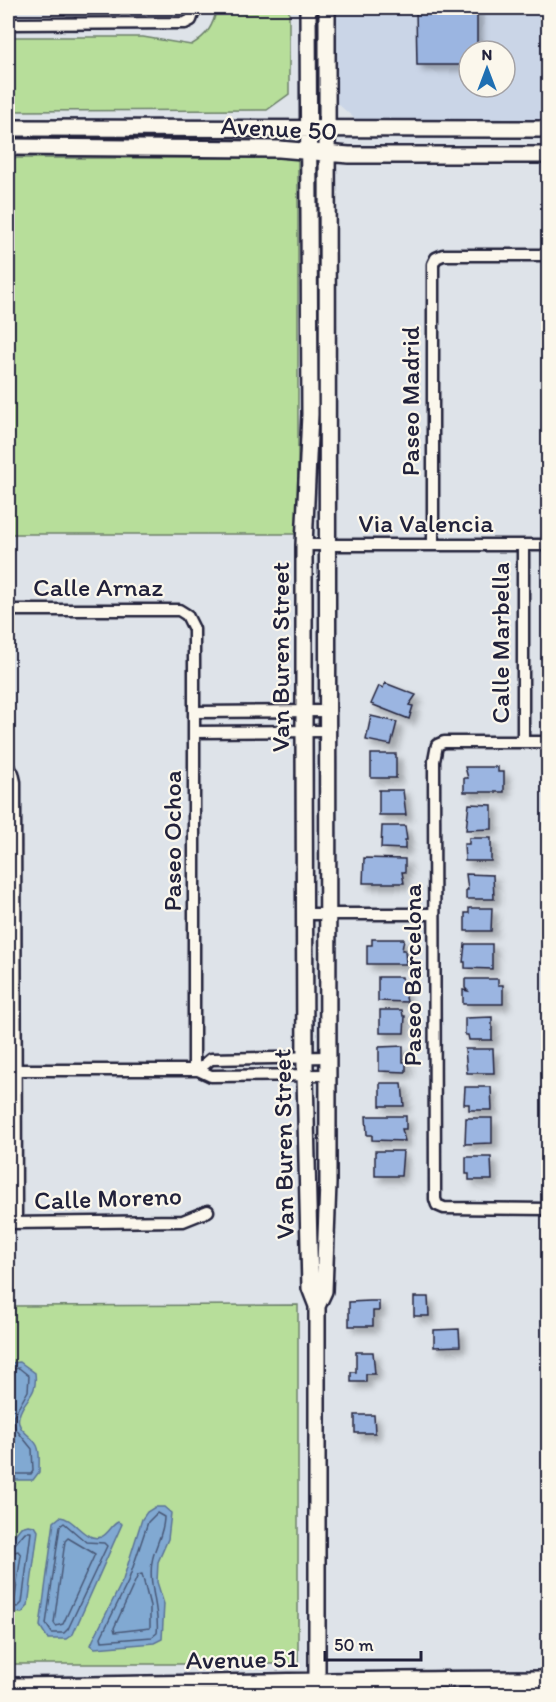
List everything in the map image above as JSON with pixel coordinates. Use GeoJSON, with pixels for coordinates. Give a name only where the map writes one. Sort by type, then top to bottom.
{"type":"FeatureCollection","features":[{"type":"Feature","properties":{"kind":"street"},"geometry":{"type":"LineString","coordinates":[[8,24],[175,24],[191,20],[195,8]]}},
{"type":"Feature","properties":{"kind":"street","name":"Van Buren Street"},"geometry":{"type":"LineString","coordinates":[[308,8],[310,414],[304,545],[304,914],[310,1288],[317,1306],[317,1688]]}},
{"type":"Feature","properties":{"kind":"street","name":"Van Buren Street"},"geometry":{"type":"LineString","coordinates":[[317,1306],[324,1291],[328,1075],[327,8]]}},
{"type":"Feature","properties":{"kind":"street","name":"Avenue 50"},"geometry":{"type":"LineString","coordinates":[[8,128],[549,129]]}},
{"type":"Feature","properties":{"kind":"street"},"geometry":{"type":"LineString","coordinates":[[434,155],[487,145],[549,145]]}},
{"type":"Feature","properties":{"kind":"street","name":"Avenue 50"},"geometry":{"type":"LineString","coordinates":[[8,147],[310,150],[342,155],[549,155]]}},
{"type":"Feature","properties":{"kind":"street","name":"Paseo Madrid"},"geometry":{"type":"LineString","coordinates":[[433,545],[433,274],[436,258],[452,255],[549,255]]}},
{"type":"Feature","properties":{"kind":"street","name":"Via Valencia"},"geometry":{"type":"LineString","coordinates":[[304,545],[549,545]]}},
{"type":"Feature","properties":{"kind":"street","name":"Calle Marbella"},"geometry":{"type":"LineString","coordinates":[[522,545],[522,742]]}},
{"type":"Feature","properties":{"kind":"street","name":"Calle Arnaz"},"geometry":{"type":"LineString","coordinates":[[8,610],[179,610],[187,615]]}},
{"type":"Feature","properties":{"kind":"street","name":"Paseo Ochoa"},"geometry":{"type":"LineString","coordinates":[[187,615],[194,629],[196,1070]]}},
{"type":"Feature","properties":{"kind":"street"},"geometry":{"type":"LineString","coordinates":[[194,712],[327,711]]}},
{"type":"Feature","properties":{"kind":"street"},"geometry":{"type":"LineString","coordinates":[[194,732],[327,732]]}},
{"type":"Feature","properties":{"kind":"street","name":"Paseo Barcelona"},"geometry":{"type":"LineString","coordinates":[[522,742],[454,742],[437,745],[434,761],[434,1190],[437,1205],[454,1209],[549,1209]]}},
{"type":"Feature","properties":{"kind":"street"},"geometry":{"type":"LineString","coordinates":[[522,742],[549,742]]}},
{"type":"Feature","properties":{"kind":"street"},"geometry":{"type":"LineString","coordinates":[[8,767],[13,773],[15,782],[11,915],[12,1223]]}},
{"type":"Feature","properties":{"kind":"street"},"geometry":{"type":"LineString","coordinates":[[304,914],[434,914]]}},
{"type":"Feature","properties":{"kind":"street"},"geometry":{"type":"LineString","coordinates":[[196,1070],[211,1059],[327,1057]]}},
{"type":"Feature","properties":{"kind":"street"},"geometry":{"type":"LineString","coordinates":[[11,1070],[196,1070],[211,1076],[328,1075]]}},
{"type":"Feature","properties":{"kind":"street","name":"Calle Moreno"},"geometry":{"type":"LineString","coordinates":[[12,1223],[183,1221],[208,1211]]}},
{"type":"Feature","properties":{"kind":"street","name":"Avenue 51"},"geometry":{"type":"LineString","coordinates":[[8,1686],[317,1688],[353,1679],[549,1679]]}},
{"type":"Feature","properties":{"kind":"shaded area"},"geometry":{"type":"Polygon","coordinates":[[[337,8],[548,8],[548,119],[355,119],[337,103],[337,8]]]}},
{"type":"Feature","properties":{"kind":"green space"},"geometry":{"type":"Polygon","coordinates":[[[217,8],[289,8],[289,94],[267,110],[8,111],[8,37],[143,37],[191,45],[209,30],[217,8]]]}},
{"type":"Feature","properties":{"kind":"green space"},"geometry":{"type":"Polygon","coordinates":[[[8,158],[298,158],[298,534],[8,534],[8,158]]]}},
{"type":"Feature","properties":{"kind":"green space"},"geometry":{"type":"Polygon","coordinates":[[[298,1305],[298,1664],[8,1664],[8,1306],[298,1305]]]}},
{"type":"Feature","properties":{"kind":"water"},"geometry":{"type":"Polygon","coordinates":[[[20,1362],[35,1373],[33,1392],[19,1416],[22,1430],[38,1448],[39,1472],[33,1480],[8,1480],[8,1367],[11,1363],[20,1362]]]}},
{"type":"Feature","properties":{"kind":"water"},"geometry":{"type":"Polygon","coordinates":[[[155,1507],[164,1507],[171,1513],[168,1539],[158,1562],[157,1582],[164,1604],[162,1639],[154,1643],[95,1648],[91,1645],[123,1580],[142,1519],[155,1507]]]}},
{"type":"Feature","properties":{"kind":"water"},"geometry":{"type":"Polygon","coordinates":[[[60,1517],[95,1538],[104,1536],[118,1522],[122,1524],[73,1634],[66,1639],[48,1639],[40,1626],[54,1522],[60,1517]]]}},
{"type":"Feature","properties":{"kind":"water"},"geometry":{"type":"Polygon","coordinates":[[[35,1526],[38,1531],[28,1606],[22,1613],[8,1612],[8,1543],[21,1527],[35,1526]]]}},
{"type":"Feature","properties":{"kind":"building"},"geometry":{"type":"Polygon","coordinates":[[[416,8],[477,8],[477,39],[457,39],[457,65],[417,65],[416,8]]]}},
{"type":"Feature","properties":{"kind":"building"},"geometry":{"type":"Polygon","coordinates":[[[385,683],[416,695],[409,705],[413,706],[409,719],[371,704],[379,686],[383,688],[385,683]]]}},
{"type":"Feature","properties":{"kind":"building"},"geometry":{"type":"Polygon","coordinates":[[[371,716],[397,722],[391,745],[366,740],[371,716]]]}},
{"type":"Feature","properties":{"kind":"building"},"geometry":{"type":"Polygon","coordinates":[[[371,754],[396,754],[396,778],[371,778],[371,754]]]}},
{"type":"Feature","properties":{"kind":"building"},"geometry":{"type":"Polygon","coordinates":[[[465,767],[498,767],[498,772],[504,772],[504,792],[464,792],[464,778],[468,778],[465,767]]]}},
{"type":"Feature","properties":{"kind":"building"},"geometry":{"type":"Polygon","coordinates":[[[379,790],[403,790],[406,815],[379,815],[379,790]]]}},
{"type":"Feature","properties":{"kind":"building"},"geometry":{"type":"Polygon","coordinates":[[[469,804],[492,805],[492,829],[466,830],[469,804]]]}},
{"type":"Feature","properties":{"kind":"building"},"geometry":{"type":"Polygon","coordinates":[[[382,826],[405,826],[407,840],[405,840],[405,849],[381,848],[382,826]]]}},
{"type":"Feature","properties":{"kind":"building"},"geometry":{"type":"Polygon","coordinates":[[[469,838],[491,838],[491,861],[465,861],[464,844],[469,844],[469,838]]]}},
{"type":"Feature","properties":{"kind":"building"},"geometry":{"type":"Polygon","coordinates":[[[364,858],[405,859],[405,872],[402,872],[404,883],[363,883],[364,858]]]}},
{"type":"Feature","properties":{"kind":"building"},"geometry":{"type":"Polygon","coordinates":[[[466,874],[493,875],[494,899],[466,899],[466,890],[468,890],[466,874]]]}},
{"type":"Feature","properties":{"kind":"building"},"geometry":{"type":"Polygon","coordinates":[[[469,908],[492,908],[491,931],[465,931],[465,913],[469,913],[469,908]]]}},
{"type":"Feature","properties":{"kind":"building"},"geometry":{"type":"Polygon","coordinates":[[[372,939],[404,939],[402,950],[405,950],[406,964],[367,964],[367,945],[372,945],[372,939]]]}},
{"type":"Feature","properties":{"kind":"building"},"geometry":{"type":"Polygon","coordinates":[[[465,944],[492,944],[492,969],[465,968],[465,962],[463,962],[465,944]]]}},
{"type":"Feature","properties":{"kind":"building"},"geometry":{"type":"Polygon","coordinates":[[[378,977],[402,977],[407,1002],[378,1001],[378,977]]]}},
{"type":"Feature","properties":{"kind":"building"},"geometry":{"type":"Polygon","coordinates":[[[465,979],[498,979],[498,985],[503,985],[503,1004],[463,1004],[463,990],[468,991],[465,988],[465,979]]]}},
{"type":"Feature","properties":{"kind":"building"},"geometry":{"type":"Polygon","coordinates":[[[380,1010],[402,1010],[405,1016],[404,1033],[380,1033],[380,1010]]]}},
{"type":"Feature","properties":{"kind":"building"},"geometry":{"type":"Polygon","coordinates":[[[492,1017],[492,1040],[469,1040],[468,1035],[465,1035],[465,1018],[492,1017]]]}},
{"type":"Feature","properties":{"kind":"building"},"geometry":{"type":"Polygon","coordinates":[[[403,1046],[403,1062],[406,1062],[406,1072],[379,1071],[379,1047],[403,1046]]]}},
{"type":"Feature","properties":{"kind":"building"},"geometry":{"type":"Polygon","coordinates":[[[465,1049],[493,1049],[494,1073],[467,1073],[465,1049]]]}},
{"type":"Feature","properties":{"kind":"building"},"geometry":{"type":"Polygon","coordinates":[[[380,1083],[402,1083],[404,1106],[380,1106],[380,1083]]]}},
{"type":"Feature","properties":{"kind":"building"},"geometry":{"type":"Polygon","coordinates":[[[465,1087],[491,1087],[492,1110],[469,1110],[469,1104],[464,1104],[465,1087]]]}},
{"type":"Feature","properties":{"kind":"building"},"geometry":{"type":"Polygon","coordinates":[[[366,1116],[406,1116],[406,1129],[402,1129],[405,1141],[372,1140],[372,1135],[367,1135],[366,1116]]]}},
{"type":"Feature","properties":{"kind":"building"},"geometry":{"type":"Polygon","coordinates":[[[466,1118],[492,1118],[492,1143],[465,1144],[466,1118]]]}},
{"type":"Feature","properties":{"kind":"building"},"geometry":{"type":"Polygon","coordinates":[[[375,1151],[403,1151],[401,1176],[375,1176],[375,1151]]]}},
{"type":"Feature","properties":{"kind":"building"},"geometry":{"type":"Polygon","coordinates":[[[466,1157],[491,1157],[492,1180],[469,1180],[469,1174],[466,1174],[466,1157]]]}},
{"type":"Feature","properties":{"kind":"building"},"geometry":{"type":"Polygon","coordinates":[[[414,1297],[428,1297],[429,1316],[414,1316],[414,1297]]]}},
{"type":"Feature","properties":{"kind":"building"},"geometry":{"type":"Polygon","coordinates":[[[379,1301],[379,1311],[373,1311],[373,1326],[349,1326],[349,1302],[379,1301]]]}},
{"type":"Feature","properties":{"kind":"building"},"geometry":{"type":"Polygon","coordinates":[[[459,1329],[460,1346],[434,1347],[434,1330],[459,1329]]]}},
{"type":"Feature","properties":{"kind":"building"},"geometry":{"type":"Polygon","coordinates":[[[356,1352],[373,1352],[375,1374],[366,1374],[366,1382],[351,1382],[351,1372],[356,1372],[356,1352]]]}},
{"type":"Feature","properties":{"kind":"building"},"geometry":{"type":"Polygon","coordinates":[[[355,1415],[374,1415],[375,1433],[355,1433],[355,1415]]]}}]}
